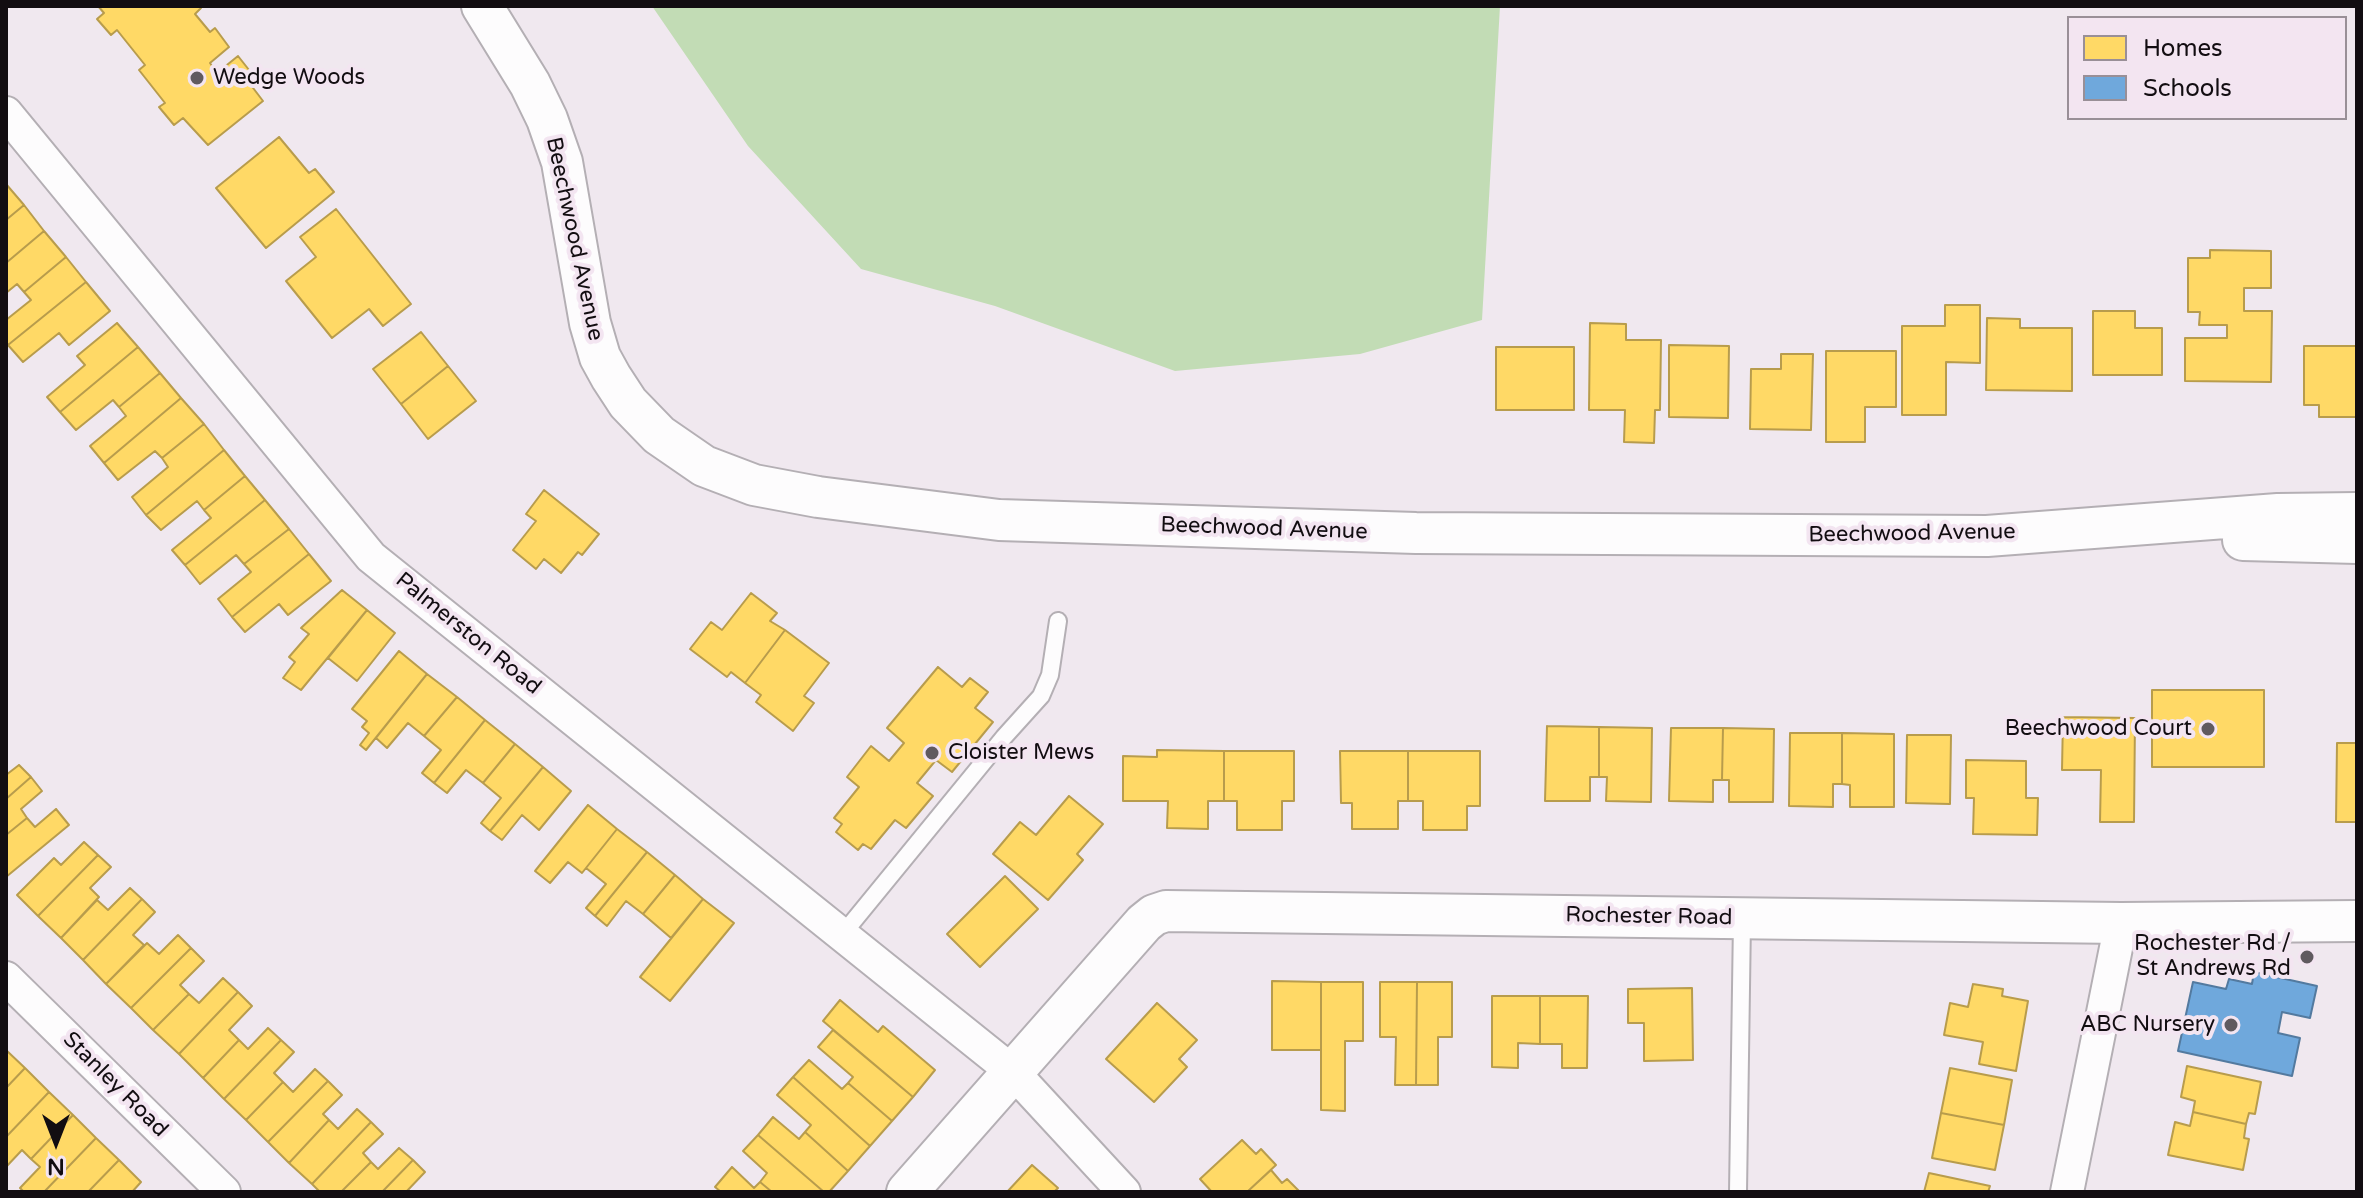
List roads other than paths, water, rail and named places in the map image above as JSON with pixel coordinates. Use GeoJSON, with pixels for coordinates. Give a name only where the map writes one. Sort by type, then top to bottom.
{"type":"FeatureCollection","features":[{"type":"Feature","properties":{"kind":"street","name":"Beechwood Avenue"},"geometry":{"type":"LineString","coordinates":[[482,6],[530,84],[547,119],[562,162],[590,323],[600,357],[611,377],[628,403],[659,435],[704,466],[754,485],[849,502],[999,520],[1416,533],[1987,536],[2278,514],[2357,513]]}},
{"type":"Feature","properties":{"kind":"street","name":"Palmerston Road"},"geometry":{"type":"LineString","coordinates":[[6,113],[371,557],[1013,1072],[1124,1192]]}},
{"type":"Feature","properties":{"kind":"street"},"geometry":{"type":"LineString","coordinates":[[1987,536],[2357,543]]}},
{"type":"Feature","properties":{"kind":"street","name":"Rochester Road"},"geometry":{"type":"LineString","coordinates":[[907,1192],[1144,923],[1166,911],[2121,923],[2357,921]]}},
{"type":"Feature","properties":{"kind":"street"},"geometry":{"type":"LineString","coordinates":[[2067,1192],[2121,923]]}},
{"type":"Feature","properties":{"kind":"street","name":"Stanley Road"},"geometry":{"type":"LineString","coordinates":[[6,978],[224,1192]]}},
{"type":"Feature","properties":{"kind":"lane"},"geometry":{"type":"LineString","coordinates":[[842,935],[1041,696],[1050,675],[1058,621]]}},
{"type":"Feature","properties":{"kind":"lane"},"geometry":{"type":"LineString","coordinates":[[1738,1192],[1742,918]]}},
{"type":"Feature","properties":{"kind":"place","name":"Wedge Woods"},"geometry":{"type":"Point","coordinates":[197,78]}},
{"type":"Feature","properties":{"kind":"place","name":"Beechwood Court"},"geometry":{"type":"Point","coordinates":[2208,729]}},
{"type":"Feature","properties":{"kind":"place","name":"Cloister Mews"},"geometry":{"type":"Point","coordinates":[932,753]}},
{"type":"Feature","properties":{"kind":"place","name":"Rochester Rd / St Andrews Rd"},"geometry":{"type":"Point","coordinates":[2307,957]}},
{"type":"Feature","properties":{"kind":"place","name":"ABC Nursery"},"geometry":{"type":"Point","coordinates":[2231,1025]}}]}
